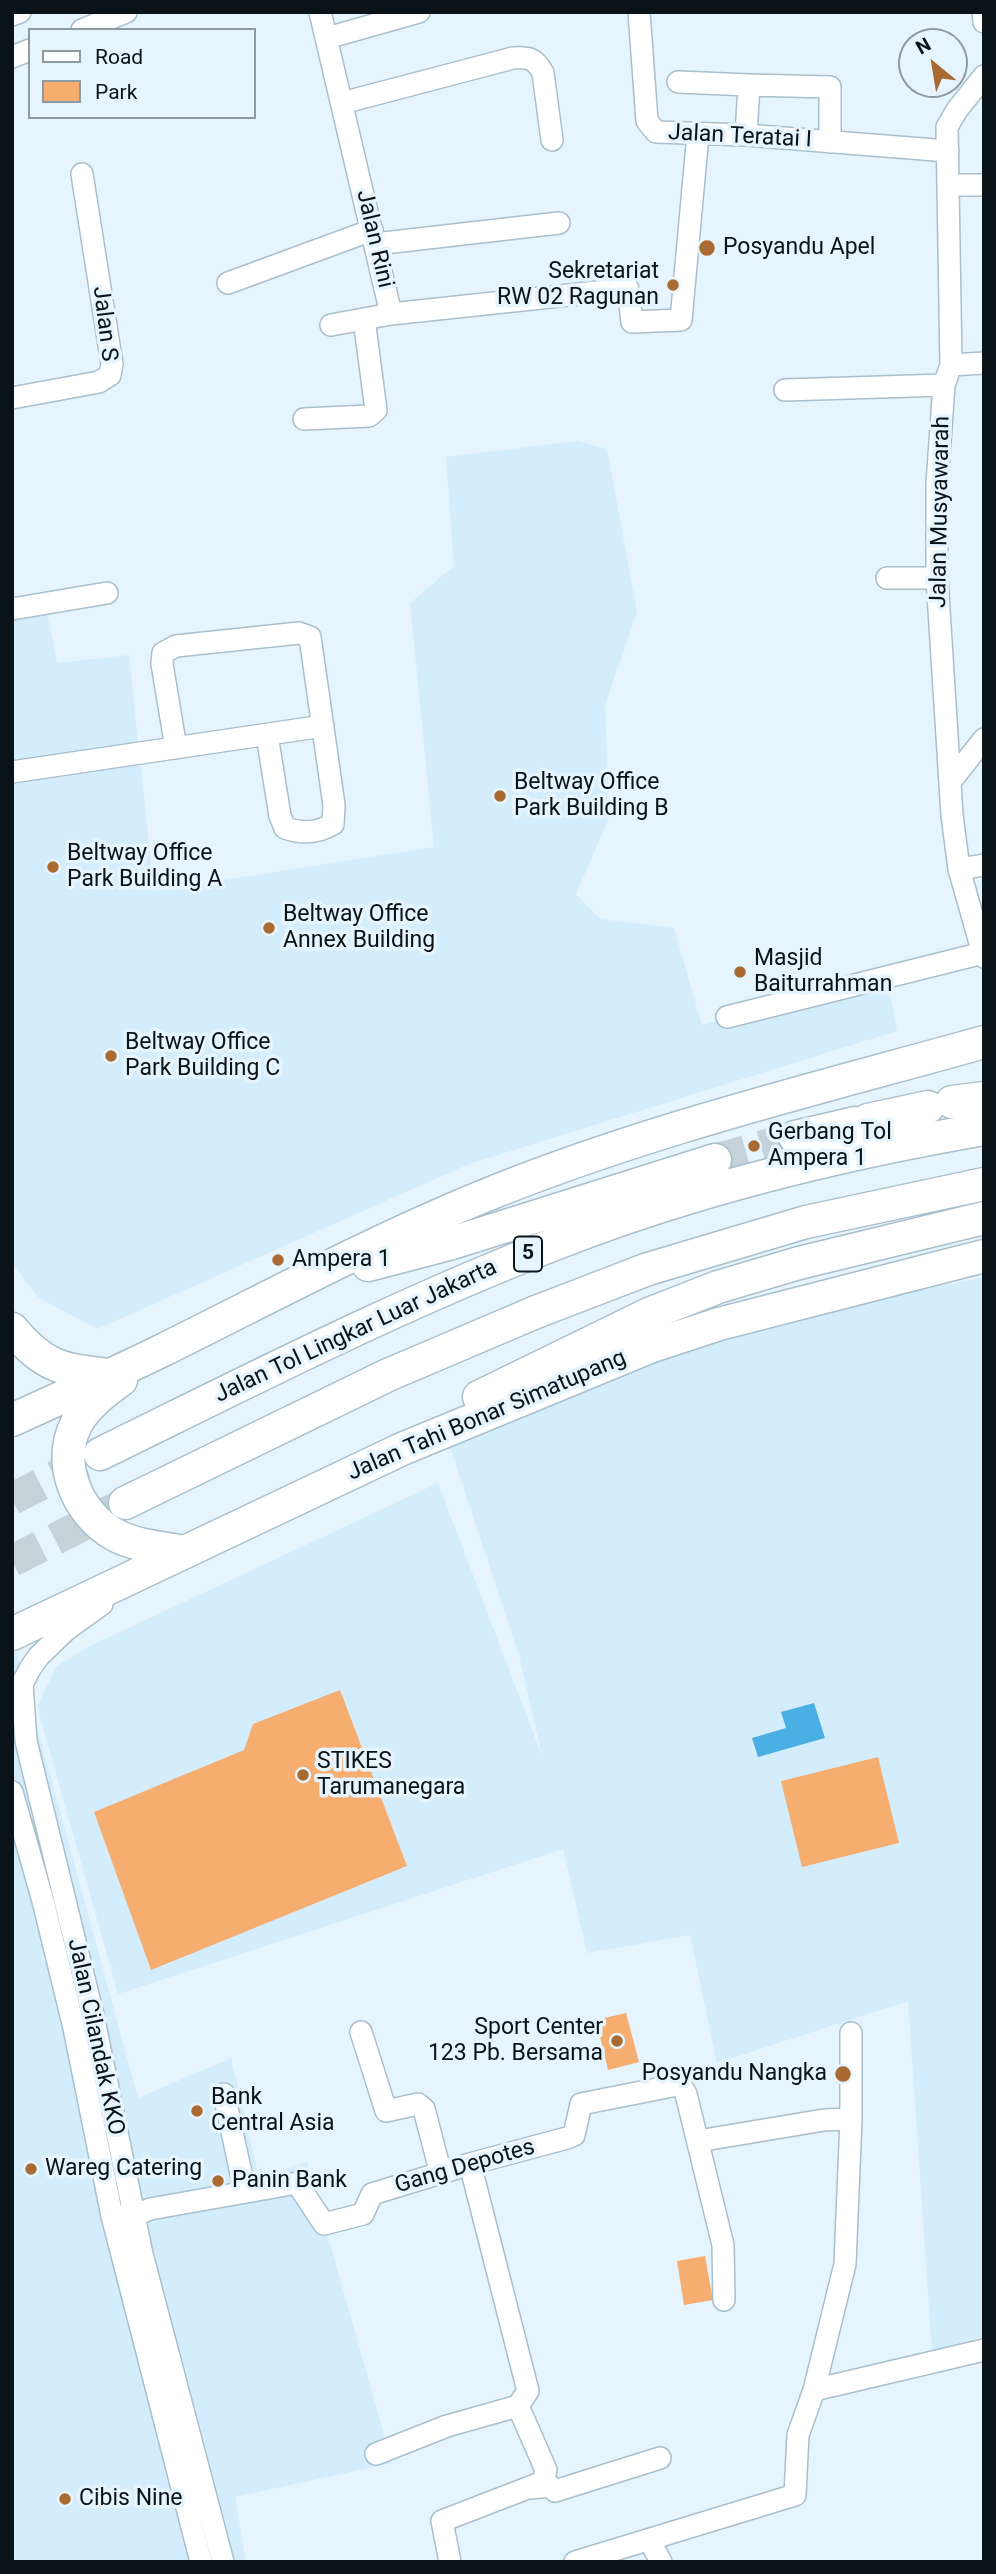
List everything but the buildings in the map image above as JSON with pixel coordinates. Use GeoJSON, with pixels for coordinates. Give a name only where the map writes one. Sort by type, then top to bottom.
{"type":"FeatureCollection","features":[{"type":"Feature","properties":{"kind":"highway"},"geometry":{"type":"LineString","coordinates":[[12,1420],[483,1196],[571,1163],[720,1114],[984,1042]]}},
{"type":"Feature","properties":{"kind":"highway"},"geometry":{"type":"LineString","coordinates":[[795,1137],[984,1098]]}},
{"type":"Feature","properties":{"kind":"highway","name":"Jalan Tol Lingkar Luar Jakarta"},"geometry":{"type":"LineString","coordinates":[[100,1454],[361,1326],[568,1239],[633,1216],[778,1173],[984,1129]]}},
{"type":"Feature","properties":{"kind":"highway"},"geometry":{"type":"LineString","coordinates":[[286,1288],[452,1243],[716,1160]]}},
{"type":"Feature","properties":{"kind":"highway"},"geometry":{"type":"LineString","coordinates":[[125,1503],[388,1375],[536,1312],[635,1274],[806,1222],[984,1184]]}},
{"type":"Feature","properties":{"kind":"highway"},"geometry":{"type":"LineString","coordinates":[[402,1449],[486,1392],[683,1300],[799,1263],[984,1218]]}},
{"type":"Feature","properties":{"kind":"highway","name":"Jalan Tahi Bonar Simatupang"},"geometry":{"type":"LineString","coordinates":[[12,1634],[402,1449],[652,1346],[708,1328],[984,1256]]}},
{"type":"Feature","properties":{"kind":"highway"},"geometry":{"type":"LineString","coordinates":[[12,1329],[44,1360],[69,1370],[109,1375]]}},
{"type":"Feature","properties":{"kind":"highway"},"geometry":{"type":"LineString","coordinates":[[158,1352],[98,1397],[81,1417],[73,1433],[68,1460],[75,1491],[93,1518],[117,1536],[149,1546],[185,1552]]}},
{"type":"Feature","properties":{"kind":"street"},"geometry":{"type":"LineString","coordinates":[[12,15],[20,12]]}},
{"type":"Feature","properties":{"kind":"street"},"geometry":{"type":"LineString","coordinates":[[87,28],[127,12]]}},
{"type":"Feature","properties":{"kind":"street","name":"Jalan Rini"},"geometry":{"type":"LineString","coordinates":[[320,12],[391,314],[628,289],[632,322],[682,319],[698,134]]}},
{"type":"Feature","properties":{"kind":"street"},"geometry":{"type":"LineString","coordinates":[[327,38],[419,12]]}},
{"type":"Feature","properties":{"kind":"street","name":"Jalan Teratai I"},"geometry":{"type":"LineString","coordinates":[[639,12],[649,125],[656,132],[746,135],[948,151]]}},
{"type":"Feature","properties":{"kind":"street"},"geometry":{"type":"LineString","coordinates":[[983,12],[984,22]]}},
{"type":"Feature","properties":{"kind":"street"},"geometry":{"type":"LineString","coordinates":[[342,103],[513,58],[528,57],[538,64],[542,73],[552,140]]}},
{"type":"Feature","properties":{"kind":"street","name":"Jalan Musyawarah"},"geometry":{"type":"LineString","coordinates":[[983,955],[959,869],[952,816],[937,578],[937,484],[948,375],[950,185],[947,127],[984,76]]}},
{"type":"Feature","properties":{"kind":"street"},"geometry":{"type":"LineString","coordinates":[[678,82],[830,88],[830,142]]}},
{"type":"Feature","properties":{"kind":"street"},"geometry":{"type":"LineString","coordinates":[[746,135],[749,85]]}},
{"type":"Feature","properties":{"kind":"street","name":"Jalan S"},"geometry":{"type":"LineString","coordinates":[[12,398],[99,383],[110,375],[112,364],[82,174]]}},
{"type":"Feature","properties":{"kind":"street"},"geometry":{"type":"LineString","coordinates":[[950,185],[984,184]]}},
{"type":"Feature","properties":{"kind":"street"},"geometry":{"type":"LineString","coordinates":[[228,283],[374,237],[559,223]]}},
{"type":"Feature","properties":{"kind":"street"},"geometry":{"type":"LineString","coordinates":[[331,325],[391,314]]}},
{"type":"Feature","properties":{"kind":"street"},"geometry":{"type":"LineString","coordinates":[[304,419],[369,416],[376,410],[364,319]]}},
{"type":"Feature","properties":{"kind":"street"},"geometry":{"type":"LineString","coordinates":[[785,390],[948,375],[984,363]]}},
{"type":"Feature","properties":{"kind":"street"},"geometry":{"type":"LineString","coordinates":[[887,578],[937,578]]}},
{"type":"Feature","properties":{"kind":"street"},"geometry":{"type":"LineString","coordinates":[[12,609],[107,593]]}},
{"type":"Feature","properties":{"kind":"street"},"geometry":{"type":"LineString","coordinates":[[176,748],[162,664],[163,653],[176,646],[299,633],[310,637],[334,805],[333,824],[322,830],[297,832],[285,828],[280,816],[267,735]]}},
{"type":"Feature","properties":{"kind":"street"},"geometry":{"type":"LineString","coordinates":[[12,772],[323,726]]}},
{"type":"Feature","properties":{"kind":"street"},"geometry":{"type":"LineString","coordinates":[[950,782],[984,739]]}},
{"type":"Feature","properties":{"kind":"street"},"geometry":{"type":"LineString","coordinates":[[959,869],[984,865]]}},
{"type":"Feature","properties":{"kind":"street"},"geometry":{"type":"LineString","coordinates":[[727,1017],[983,955]]}},
{"type":"Feature","properties":{"kind":"street","name":"Jalan Cilandak KKO"},"geometry":{"type":"LineString","coordinates":[[109,2148],[93,2015],[26,1741],[22,1684],[39,1656],[66,1630],[155,1567]]}},
{"type":"Feature","properties":{"kind":"street","name":"Jalan Cilandak KKO"},"geometry":{"type":"LineString","coordinates":[[12,1792],[109,2148],[201,2562]]}},
{"type":"Feature","properties":{"kind":"street"},"geometry":{"type":"LineString","coordinates":[[360,2032],[386,2111],[418,2104],[424,2109],[441,2174]]}},
{"type":"Feature","properties":{"kind":"street"},"geometry":{"type":"LineString","coordinates":[[575,2562],[795,2496],[798,2434],[814,2390],[845,2264],[851,2119],[851,2033]]}},
{"type":"Feature","properties":{"kind":"street","name":"Gang Depotes"},"geometry":{"type":"LineString","coordinates":[[123,2216],[297,2183],[324,2224],[363,2214],[372,2194],[574,2134],[581,2104],[677,2085],[682,2087],[698,2141]]}},
{"type":"Feature","properties":{"kind":"street"},"geometry":{"type":"LineString","coordinates":[[224,2094],[245,2192]]}},
{"type":"Feature","properties":{"kind":"street"},"geometry":{"type":"LineString","coordinates":[[724,2300],[723,2245],[698,2141],[824,2120],[851,2119]]}},
{"type":"Feature","properties":{"kind":"street"},"geometry":{"type":"LineString","coordinates":[[450,2562],[442,2521],[531,2488],[543,2482],[546,2470],[518,2406],[528,2391],[470,2164]]}},
{"type":"Feature","properties":{"kind":"street","name":"Jalan Cilandak KKO"},"geometry":{"type":"LineString","coordinates":[[133,2256],[223,2562]]}},
{"type":"Feature","properties":{"kind":"street"},"geometry":{"type":"LineString","coordinates":[[814,2390],[984,2350]]}},
{"type":"Feature","properties":{"kind":"street"},"geometry":{"type":"LineString","coordinates":[[376,2454],[447,2426],[518,2406]]}},
{"type":"Feature","properties":{"kind":"street"},"geometry":{"type":"LineString","coordinates":[[531,2488],[550,2486],[555,2491],[660,2458]]}},
{"type":"Feature","properties":{"kind":"street"},"geometry":{"type":"LineString","coordinates":[[650,2541],[661,2562]]}},
{"type":"Feature","properties":{"kind":"shaded area"},"geometry":{"type":"Polygon","coordinates":[[[577,441],[607,449],[637,612],[605,705],[609,818],[576,894],[600,919],[674,928],[702,1025],[887,978],[897,1031],[469,1164],[97,1329],[38,1297],[12,1263],[12,613],[46,607],[57,663],[129,655],[154,891],[434,847],[410,603],[454,566],[446,457],[577,441]]]}},
{"type":"Feature","properties":{"kind":"shaded area"},"geometry":{"type":"Polygon","coordinates":[[[984,1277],[984,2336],[932,2351],[908,2001],[717,2063],[690,1935],[587,1953],[563,1849],[118,1994],[37,1706],[57,1666],[90,1646],[438,1483],[542,1756],[519,1655],[447,1438],[615,1353],[984,1277]]]}},
{"type":"Feature","properties":{"kind":"shaded area"},"geometry":{"type":"Polygon","coordinates":[[[17,1653],[138,2098],[231,2058],[259,2178],[307,2162],[392,2463],[235,2497],[246,2562],[12,2562],[12,1655],[17,1653]]]}},
{"type":"Feature","properties":{"kind":"green space"},"geometry":{"type":"Polygon","coordinates":[[[340,1690],[407,1866],[151,1970],[94,1812],[244,1750],[253,1724],[340,1690]]]}},
{"type":"Feature","properties":{"kind":"green space"},"geometry":{"type":"Polygon","coordinates":[[[878,1757],[899,1843],[802,1867],[781,1781],[878,1757]]]}},
{"type":"Feature","properties":{"kind":"green space","name":"Sport Center 123 Pb. Bersama"},"geometry":{"type":"Polygon","coordinates":[[[626,2013],[639,2062],[608,2070],[596,2020],[626,2013]]]}},
{"type":"Feature","properties":{"kind":"green space"},"geometry":{"type":"Polygon","coordinates":[[[705,2256],[713,2300],[684,2305],[677,2261],[705,2256]]]}},
{"type":"Feature","properties":{"kind":"water"},"geometry":{"type":"Polygon","coordinates":[[[814,1703],[825,1738],[758,1757],[752,1738],[786,1728],[781,1712],[814,1703]]]}},
{"type":"Feature","properties":{"kind":"tunnel"},"geometry":{"type":"LineString","coordinates":[[715,1160],[795,1137]]}},
{"type":"Feature","properties":{"kind":"tunnel"},"geometry":{"type":"LineString","coordinates":[[12,1499],[92,1458]]}},
{"type":"Feature","properties":{"kind":"tunnel"},"geometry":{"type":"LineString","coordinates":[[12,1561],[118,1507]]}},
{"type":"Feature","properties":{"kind":"place","name":"Posyandu Apel"},"geometry":{"type":"Point","coordinates":[707,248]}},
{"type":"Feature","properties":{"kind":"place","name":"Sekretariat RW 02 Ragunan"},"geometry":{"type":"Point","coordinates":[673,285]}},
{"type":"Feature","properties":{"kind":"place","name":"Beltway Office Park Building B"},"geometry":{"type":"Point","coordinates":[500,796]}},
{"type":"Feature","properties":{"kind":"place","name":"Beltway Office Park Building A"},"geometry":{"type":"Point","coordinates":[53,867]}},
{"type":"Feature","properties":{"kind":"place","name":"Beltway Office Annex Building"},"geometry":{"type":"Point","coordinates":[269,928]}},
{"type":"Feature","properties":{"kind":"place","name":"Masjid Baiturrahman"},"geometry":{"type":"Point","coordinates":[740,972]}},
{"type":"Feature","properties":{"kind":"place","name":"Beltway Office Park Building C"},"geometry":{"type":"Point","coordinates":[111,1056]}},
{"type":"Feature","properties":{"kind":"place","name":"Gerbang Tol Ampera 1"},"geometry":{"type":"Point","coordinates":[754,1146]}},
{"type":"Feature","properties":{"kind":"place","name":"Ampera 1"},"geometry":{"type":"Point","coordinates":[278,1260]}},
{"type":"Feature","properties":{"kind":"place","name":"STIKES Tarumanegara"},"geometry":{"type":"Point","coordinates":[303,1775]}},
{"type":"Feature","properties":{"kind":"place","name":"Sport Center 123 Pb. Bersama"},"geometry":{"type":"Point","coordinates":[617,2041]}},
{"type":"Feature","properties":{"kind":"place","name":"Posyandu Nangka"},"geometry":{"type":"Point","coordinates":[843,2074]}},
{"type":"Feature","properties":{"kind":"place","name":"Bank Central Asia"},"geometry":{"type":"Point","coordinates":[197,2111]}},
{"type":"Feature","properties":{"kind":"place","name":"Wareg Catering"},"geometry":{"type":"Point","coordinates":[31,2169]}},
{"type":"Feature","properties":{"kind":"place","name":"Panin Bank"},"geometry":{"type":"Point","coordinates":[218,2181]}},
{"type":"Feature","properties":{"kind":"place","name":"Cibis Nine"},"geometry":{"type":"Point","coordinates":[65,2499]}}]}
